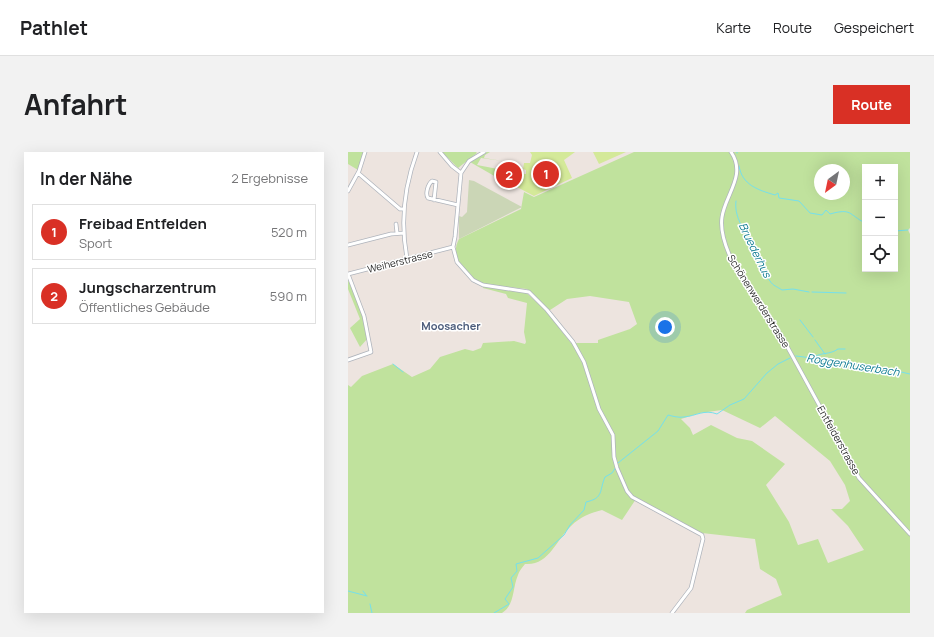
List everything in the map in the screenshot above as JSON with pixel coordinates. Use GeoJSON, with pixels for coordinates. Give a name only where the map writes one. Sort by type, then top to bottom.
{"type":"FeatureCollection","features":[{"type":"Feature","properties":{"kind":"street"},"geometry":{"type":"LineString","coordinates":[[348,191],[358,173],[365,152]]}},
{"type":"Feature","properties":{"kind":"street"},"geometry":{"type":"LineString","coordinates":[[407,258],[403,209],[407,186],[417,152]]}},
{"type":"Feature","properties":{"kind":"street"},"geometry":{"type":"LineString","coordinates":[[440,152],[452,166],[461,173]]}},
{"type":"Feature","properties":{"kind":"street"},"geometry":{"type":"LineString","coordinates":[[484,152],[469,161],[461,173],[453,247],[457,262],[473,280],[483,285],[529,292],[547,310],[572,342],[584,362],[599,409],[613,435],[614,457],[627,491],[637,501],[703,537],[691,588],[672,613]]}},
{"type":"Feature","properties":{"kind":"street","name":"Schönenwerderstrasse"},"geometry":{"type":"LineString","coordinates":[[731,152],[737,173],[733,190],[722,217],[723,238],[736,266],[794,357]]}},
{"type":"Feature","properties":{"kind":"street"},"geometry":{"type":"LineString","coordinates":[[358,173],[400,209],[403,209]]}},
{"type":"Feature","properties":{"kind":"street"},"geometry":{"type":"LineString","coordinates":[[434,200],[436,182],[432,181],[429,184],[427,195],[428,198],[434,200],[458,205]]}},
{"type":"Feature","properties":{"kind":"street"},"geometry":{"type":"LineString","coordinates":[[396,224],[397,233]]}},
{"type":"Feature","properties":{"kind":"street"},"geometry":{"type":"LineString","coordinates":[[348,245],[397,233],[404,233]]}},
{"type":"Feature","properties":{"kind":"street","name":"Weiherstrasse"},"geometry":{"type":"LineString","coordinates":[[348,274],[453,247]]}},
{"type":"Feature","properties":{"kind":"street"},"geometry":{"type":"LineString","coordinates":[[348,274],[364,316],[371,352],[348,360]]}},
{"type":"Feature","properties":{"kind":"street","name":"Entfelderstrasse"},"geometry":{"type":"LineString","coordinates":[[794,357],[859,478],[910,534]]}},
{"type":"Feature","properties":{"kind":"green space"},"geometry":{"type":"Polygon","coordinates":[[[348,152],[364,152],[358,170],[348,164],[348,152]]]}},
{"type":"Feature","properties":{"kind":"green space"},"geometry":{"type":"Polygon","coordinates":[[[442,152],[476,152],[477,153],[458,168],[442,152]]]}},
{"type":"Feature","properties":{"kind":"green space"},"geometry":{"type":"Polygon","coordinates":[[[487,152],[490,152],[485,155],[484,158],[503,161],[481,158],[477,165],[503,170],[504,178],[510,185],[470,162],[487,152]]]}},
{"type":"Feature","properties":{"kind":"green space"},"geometry":{"type":"Polygon","coordinates":[[[530,152],[575,152],[564,160],[572,178],[534,196],[517,187],[517,177],[519,174],[526,174],[526,170],[523,169],[524,163],[530,163],[532,155],[530,152]]]}},
{"type":"Feature","properties":{"kind":"green space"},"geometry":{"type":"Polygon","coordinates":[[[593,152],[626,152],[599,164],[593,152]]]}},
{"type":"Feature","properties":{"kind":"green space"},"geometry":{"type":"Polygon","coordinates":[[[634,152],[910,152],[910,228],[908,230],[910,234],[910,613],[745,613],[747,610],[782,595],[776,579],[760,569],[755,539],[702,533],[682,525],[636,499],[622,520],[602,510],[589,514],[574,523],[546,557],[533,564],[525,564],[518,574],[509,606],[502,613],[348,613],[348,385],[351,387],[362,376],[393,364],[412,377],[430,369],[440,357],[465,349],[473,351],[481,348],[483,343],[514,341],[525,344],[524,332],[527,303],[508,298],[506,294],[483,288],[483,285],[523,290],[542,307],[527,289],[480,284],[464,270],[457,259],[456,252],[456,246],[459,239],[521,209],[524,192],[534,197],[634,152]],[[590,296],[567,299],[547,312],[571,343],[598,343],[598,340],[630,329],[637,324],[629,302],[590,296]],[[722,410],[700,413],[681,419],[690,428],[693,435],[711,425],[737,438],[752,441],[785,464],[766,485],[789,522],[798,545],[818,539],[828,563],[864,550],[848,526],[831,509],[842,509],[850,501],[845,485],[830,461],[775,416],[760,428],[722,410]]]}},
{"type":"Feature","properties":{"kind":"green space"},"geometry":{"type":"Polygon","coordinates":[[[469,180],[474,181],[522,207],[459,239],[459,216],[462,217],[467,212],[469,180]]]}},
{"type":"Feature","properties":{"kind":"green space"},"geometry":{"type":"Polygon","coordinates":[[[348,280],[363,315],[368,338],[360,347],[350,328],[360,319],[348,289],[348,280]]]}},
{"type":"Feature","properties":{"kind":"waterway"},"geometry":{"type":"LineString","coordinates":[[739,166],[744,178],[752,186],[775,195],[778,193],[779,198],[799,201],[810,213],[822,215],[826,210],[830,214],[846,212],[862,221]]}},
{"type":"Feature","properties":{"kind":"waterway","name":"Bruederhus"},"geometry":{"type":"LineString","coordinates":[[736,201],[737,215],[764,272],[771,283],[782,290],[793,289],[809,292]]}},
{"type":"Feature","properties":{"kind":"waterway"},"geometry":{"type":"LineString","coordinates":[[898,231],[908,230]]}},
{"type":"Feature","properties":{"kind":"waterway","name":"Bruederhus"},"geometry":{"type":"LineString","coordinates":[[812,292],[846,293]]}},
{"type":"Feature","properties":{"kind":"waterway"},"geometry":{"type":"LineString","coordinates":[[800,320],[813,337]]}},
{"type":"Feature","properties":{"kind":"waterway"},"geometry":{"type":"LineString","coordinates":[[815,340],[825,354]]}},
{"type":"Feature","properties":{"kind":"waterway"},"geometry":{"type":"LineString","coordinates":[[812,358],[838,349],[845,349]]}},
{"type":"Feature","properties":{"kind":"waterway","name":"Roggenhuserbach"},"geometry":{"type":"LineString","coordinates":[[796,356],[874,366],[910,374]]}},
{"type":"Feature","properties":{"kind":"waterway","name":"Roggenhuserbach"},"geometry":{"type":"LineString","coordinates":[[618,463],[658,431],[668,415],[682,417],[704,412],[717,414],[730,405],[744,399],[767,373],[778,364],[790,358]]}},
{"type":"Feature","properties":{"kind":"waterway"},"geometry":{"type":"LineString","coordinates":[[393,364],[403,372]]}},
{"type":"Feature","properties":{"kind":"waterway","name":"Roggenhuserbach"},"geometry":{"type":"LineString","coordinates":[[494,613],[509,604],[505,599],[513,587],[511,578],[517,571],[516,564],[538,558],[564,535],[570,525],[584,510],[586,502],[598,496],[605,477],[612,473],[616,467]]}},
{"type":"Feature","properties":{"kind":"waterway"},"geometry":{"type":"LineString","coordinates":[[348,591],[367,596]]}},
{"type":"Feature","properties":{"kind":"waterway"},"geometry":{"type":"LineString","coordinates":[[363,591],[366,595]]}},
{"type":"Feature","properties":{"kind":"waterway"},"geometry":{"type":"LineString","coordinates":[[370,604],[372,613]]}},
{"type":"Feature","properties":{"kind":"place","name":"Freibad Entfelden"},"geometry":{"type":"Point","coordinates":[546,174]}},
{"type":"Feature","properties":{"kind":"place","name":"Jungscharzentrum"},"geometry":{"type":"Point","coordinates":[509,175]}},
{"type":"Feature","properties":{"kind":"district","name":"Moosacher"},"geometry":{"type":"Point","coordinates":[451,326]}}]}
